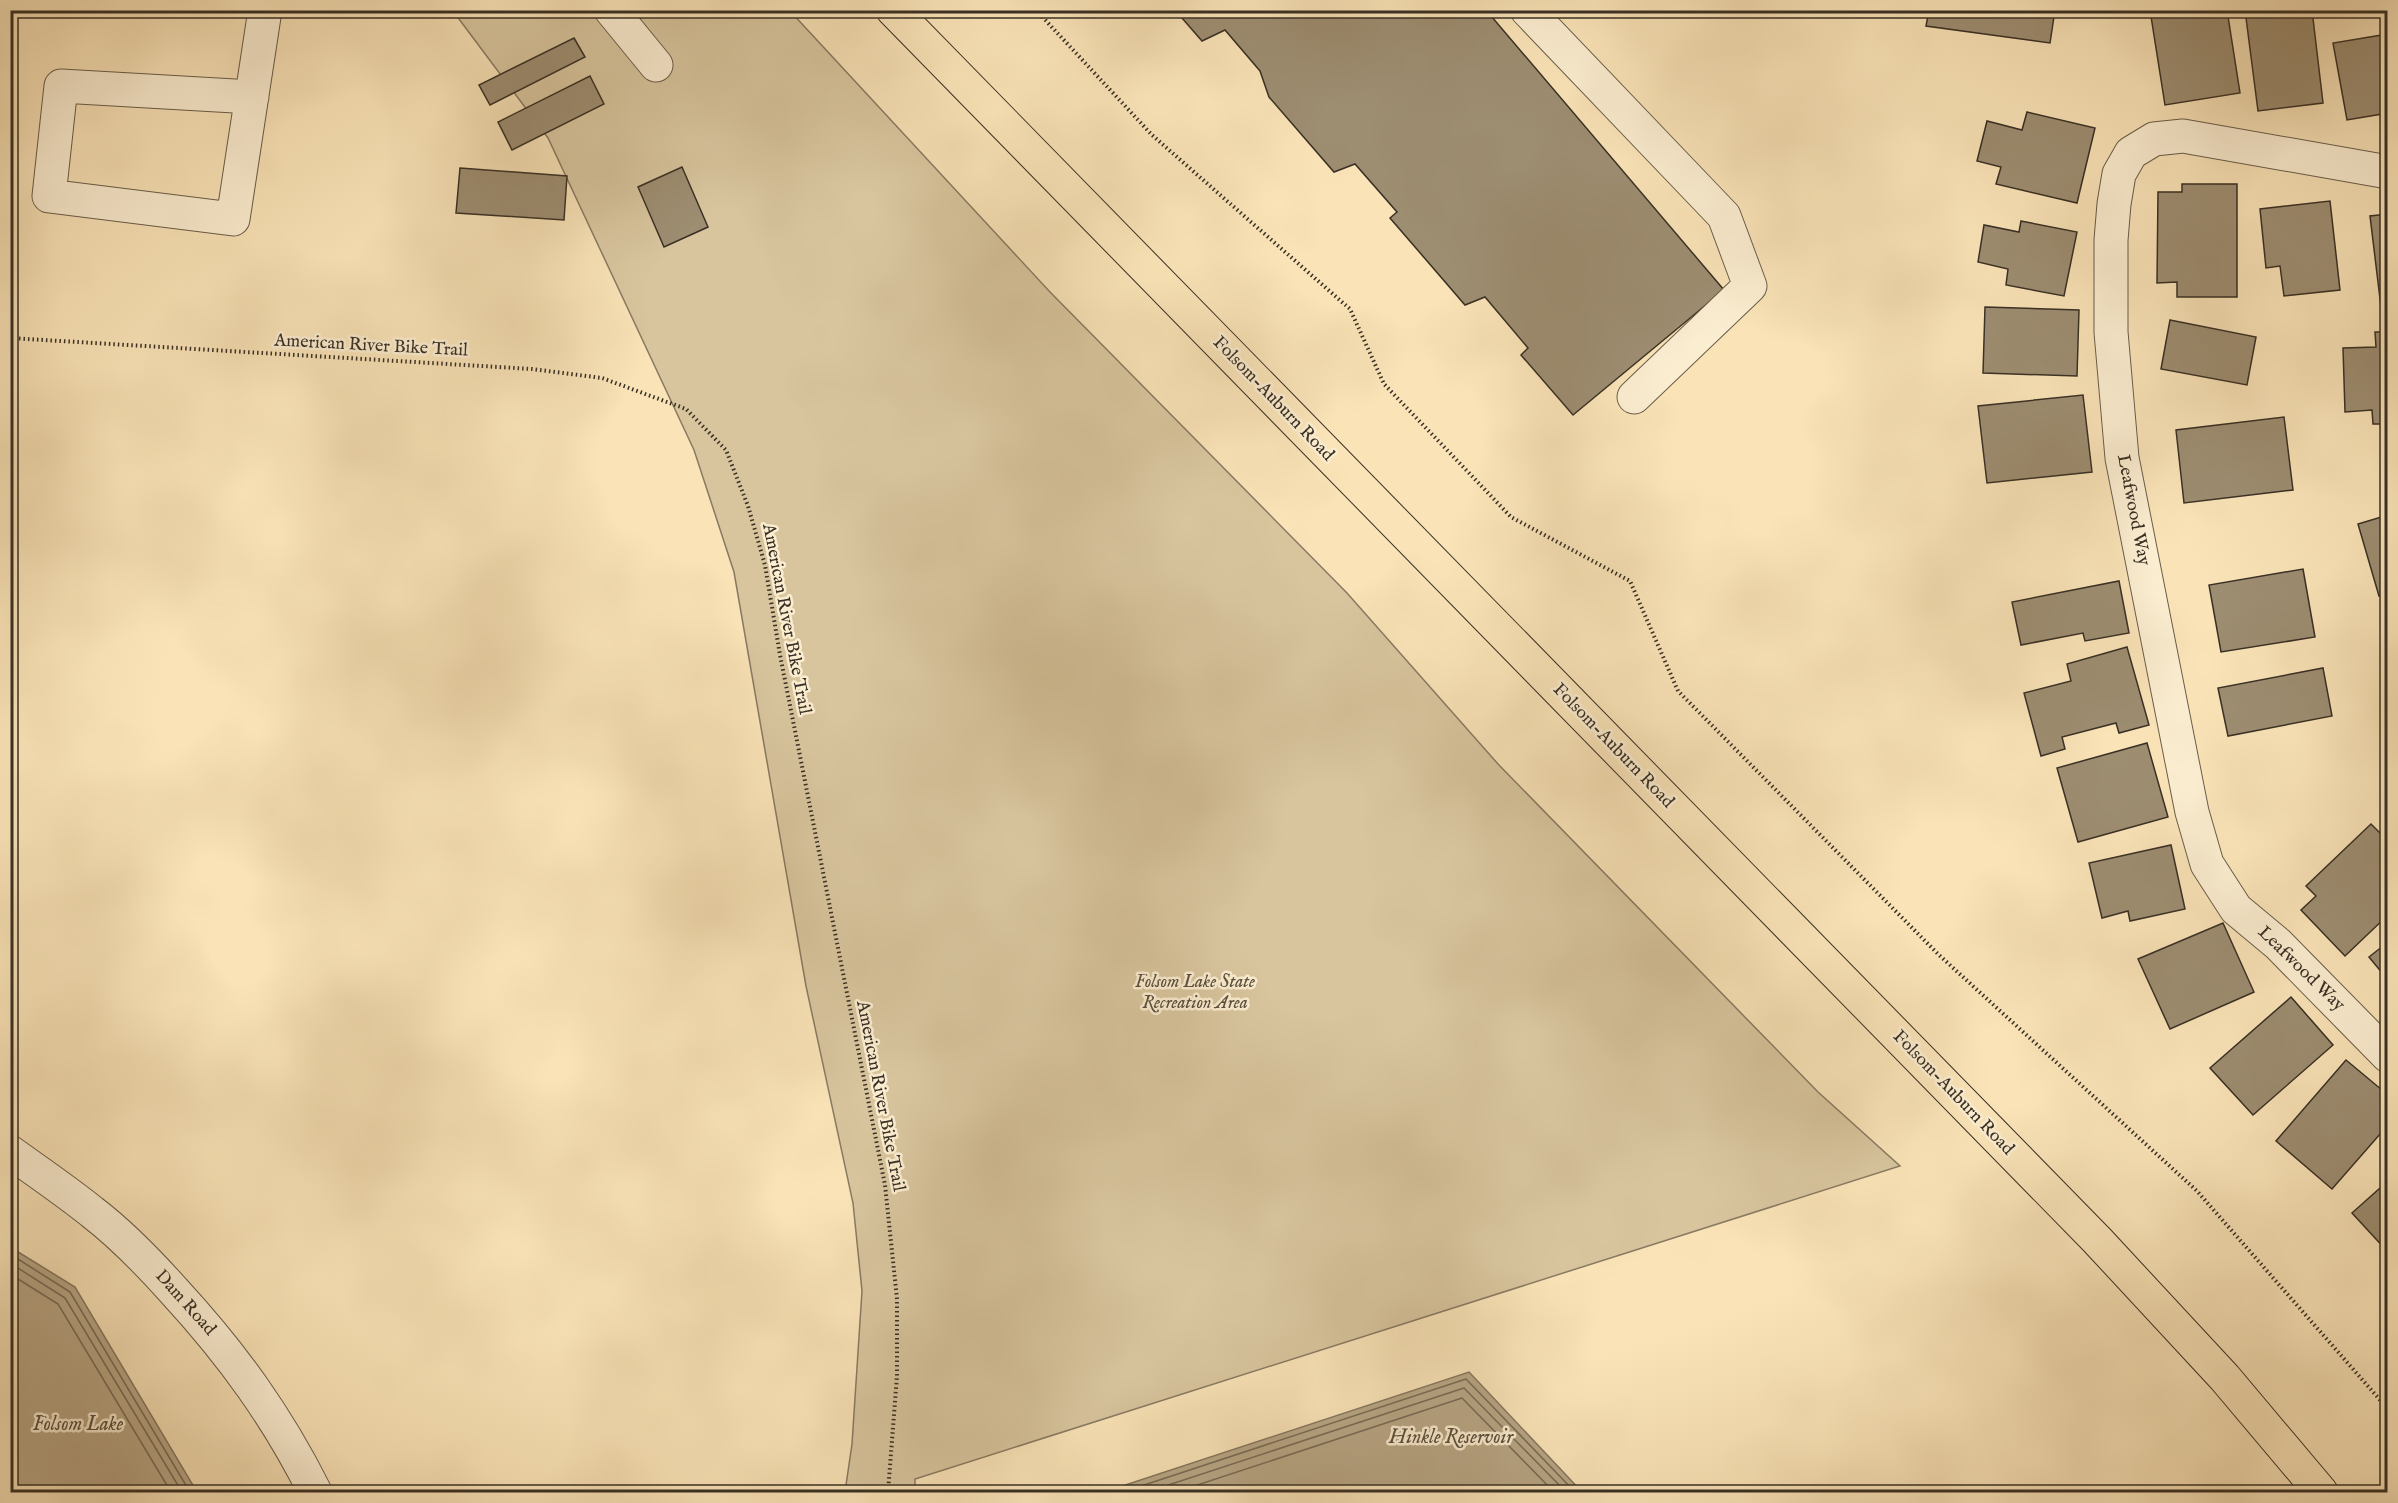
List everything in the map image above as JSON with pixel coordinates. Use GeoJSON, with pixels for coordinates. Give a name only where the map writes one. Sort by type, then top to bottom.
{"type":"FeatureCollection","features":[{"type":"Feature","properties":{"kind":"main road","name":"Folsom-Auburn Road"},"geometry":{"type":"LineString","coordinates":[[893,10],[2097,1240],[2225,1378],[2320,1492]]}},
{"type":"Feature","properties":{"kind":"street"},"geometry":{"type":"LineString","coordinates":[[252,97],[61,86],[49,196],[233,219],[252,97],[265,10]]}},
{"type":"Feature","properties":{"kind":"street"},"geometry":{"type":"LineString","coordinates":[[611,10],[656,65]]}},
{"type":"Feature","properties":{"kind":"street"},"geometry":{"type":"LineString","coordinates":[[1527,10],[1724,216],[1750,286],[1634,398]]}},
{"type":"Feature","properties":{"kind":"street","name":"Leafwood Way"},"geometry":{"type":"LineString","coordinates":[[2388,172],[2183,136],[2154,139],[2131,153],[2119,174],[2111,240],[2110,332],[2122,458],[2192,813],[2207,864],[2236,909],[2278,944],[2388,1056]]}},
{"type":"Feature","properties":{"kind":"street","name":"Dam Road"},"geometry":{"type":"LineString","coordinates":[[10,1152],[93,1212],[136,1251],[215,1334],[256,1390],[287,1439],[315,1492]]}},
{"type":"Feature","properties":{"kind":"path"},"geometry":{"type":"LineString","coordinates":[[1036,10],[1152,135],[1350,309],[1384,384],[1511,517],[1630,581],[1678,691],[1939,955],[2197,1191],[2388,1409]]}},
{"type":"Feature","properties":{"kind":"path","name":"American River Bike Trail"},"geometry":{"type":"LineString","coordinates":[[10,338],[532,369],[602,378],[686,409],[726,450],[748,506],[765,565],[780,655],[885,1185],[897,1321],[897,1376],[888,1492]]}},
{"type":"Feature","properties":{"kind":"green space","name":"Folsom Lake State Recreation Area"},"geometry":{"type":"Polygon","coordinates":[[[453,11],[790,11],[1050,292],[1347,593],[1498,764],[1818,1092],[1900,1166],[915,1479],[915,1492],[845,1492],[852,1444],[862,1291],[853,1203],[806,986],[734,572],[694,450],[548,138],[453,11]]]}},
{"type":"Feature","properties":{"kind":"water","name":"Folsom Lake"},"geometry":{"type":"Polygon","coordinates":[[[10,1247],[75,1287],[197,1492],[11,1492],[10,1247]]]}},
{"type":"Feature","properties":{"kind":"water","name":"Hinkle Reservoir"},"geometry":{"type":"Polygon","coordinates":[[[1469,1372],[1582,1492],[1104,1492],[1469,1372]]]}},
{"type":"Feature","properties":{"kind":"building"},"geometry":{"type":"Polygon","coordinates":[[[1175,10],[1486,10],[1724,290],[1573,415],[1521,355],[1528,348],[1485,297],[1465,305],[1390,218],[1397,212],[1355,164],[1334,172],[1269,97],[1260,71],[1225,30],[1202,41],[1175,10]]]}},
{"type":"Feature","properties":{"kind":"building"},"geometry":{"type":"Polygon","coordinates":[[[1929,10],[2055,10],[2050,43],[1926,26],[1929,10]]]}},
{"type":"Feature","properties":{"kind":"building"},"geometry":{"type":"Polygon","coordinates":[[[2150,10],[2227,10],[2240,93],[2165,105],[2150,10]]]}},
{"type":"Feature","properties":{"kind":"building"},"geometry":{"type":"Polygon","coordinates":[[[2245,10],[2312,10],[2323,103],[2258,111],[2245,10]]]}},
{"type":"Feature","properties":{"kind":"building"},"geometry":{"type":"Polygon","coordinates":[[[2388,34],[2388,113],[2347,120],[2333,43],[2388,34]]]}},
{"type":"Feature","properties":{"kind":"building"},"geometry":{"type":"Polygon","coordinates":[[[574,38],[585,57],[490,105],[479,85],[574,38]]]}},
{"type":"Feature","properties":{"kind":"building"},"geometry":{"type":"Polygon","coordinates":[[[590,76],[604,104],[512,150],[498,122],[590,76]]]}},
{"type":"Feature","properties":{"kind":"building"},"geometry":{"type":"Polygon","coordinates":[[[2027,112],[2095,128],[2077,203],[1996,184],[2001,167],[1977,161],[1987,121],[2022,130],[2027,112]]]}},
{"type":"Feature","properties":{"kind":"building"},"geometry":{"type":"Polygon","coordinates":[[[682,167],[708,227],[664,247],[638,187],[682,167]]]}},
{"type":"Feature","properties":{"kind":"building"},"geometry":{"type":"Polygon","coordinates":[[[460,168],[567,176],[564,220],[456,213],[460,168]]]}},
{"type":"Feature","properties":{"kind":"building"},"geometry":{"type":"Polygon","coordinates":[[[2182,184],[2237,184],[2237,297],[2177,297],[2177,282],[2157,283],[2158,192],[2182,192],[2182,184]]]}},
{"type":"Feature","properties":{"kind":"building"},"geometry":{"type":"Polygon","coordinates":[[[2330,201],[2340,290],[2284,296],[2280,266],[2266,268],[2260,209],[2330,201]]]}},
{"type":"Feature","properties":{"kind":"building"},"geometry":{"type":"Polygon","coordinates":[[[2388,214],[2388,306],[2381,307],[2370,216],[2388,214]]]}},
{"type":"Feature","properties":{"kind":"building"},"geometry":{"type":"Polygon","coordinates":[[[2021,221],[2077,232],[2064,296],[2006,285],[2008,269],[1978,262],[1984,225],[2019,232],[2021,221]]]}},
{"type":"Feature","properties":{"kind":"building"},"geometry":{"type":"Polygon","coordinates":[[[1985,307],[2079,310],[2077,376],[1983,373],[1985,307]]]}},
{"type":"Feature","properties":{"kind":"building"},"geometry":{"type":"Polygon","coordinates":[[[2170,320],[2256,337],[2247,385],[2161,369],[2170,320]]]}},
{"type":"Feature","properties":{"kind":"building"},"geometry":{"type":"Polygon","coordinates":[[[2375,332],[2388,332],[2388,424],[2373,424],[2372,410],[2345,412],[2343,348],[2376,347],[2375,332]]]}},
{"type":"Feature","properties":{"kind":"building"},"geometry":{"type":"Polygon","coordinates":[[[2083,395],[2092,472],[1987,483],[1978,406],[2083,395]]]}},
{"type":"Feature","properties":{"kind":"building"},"geometry":{"type":"Polygon","coordinates":[[[2284,417],[2293,490],[2184,503],[2176,430],[2284,417]]]}},
{"type":"Feature","properties":{"kind":"building"},"geometry":{"type":"Polygon","coordinates":[[[2388,515],[2388,593],[2379,596],[2358,524],[2388,515]]]}},
{"type":"Feature","properties":{"kind":"building"},"geometry":{"type":"Polygon","coordinates":[[[2303,569],[2315,637],[2221,652],[2209,585],[2303,569]]]}},
{"type":"Feature","properties":{"kind":"building"},"geometry":{"type":"Polygon","coordinates":[[[2119,581],[2129,633],[2085,641],[2083,633],[2021,645],[2012,602],[2119,581]]]}},
{"type":"Feature","properties":{"kind":"building"},"geometry":{"type":"Polygon","coordinates":[[[2127,647],[2149,725],[2119,733],[2116,723],[2062,737],[2065,749],[2041,756],[2024,693],[2071,681],[2067,664],[2127,647]]]}},
{"type":"Feature","properties":{"kind":"building"},"geometry":{"type":"Polygon","coordinates":[[[2323,668],[2332,716],[2228,736],[2218,688],[2323,668]]]}},
{"type":"Feature","properties":{"kind":"building"},"geometry":{"type":"Polygon","coordinates":[[[2147,743],[2168,817],[2078,842],[2057,768],[2147,743]]]}},
{"type":"Feature","properties":{"kind":"building"},"geometry":{"type":"Polygon","coordinates":[[[2371,824],[2388,841],[2388,915],[2345,956],[2301,910],[2316,896],[2306,886],[2371,824]]]}},
{"type":"Feature","properties":{"kind":"building"},"geometry":{"type":"Polygon","coordinates":[[[2171,845],[2185,909],[2130,921],[2128,911],[2102,918],[2089,863],[2171,845]]]}},
{"type":"Feature","properties":{"kind":"building"},"geometry":{"type":"Polygon","coordinates":[[[2223,923],[2254,992],[2170,1029],[2138,959],[2223,923]]]}},
{"type":"Feature","properties":{"kind":"building"},"geometry":{"type":"Polygon","coordinates":[[[2388,942],[2388,980],[2369,957],[2388,942]]]}},
{"type":"Feature","properties":{"kind":"building"},"geometry":{"type":"Polygon","coordinates":[[[2291,997],[2333,1045],[2253,1115],[2210,1068],[2291,997]]]}},
{"type":"Feature","properties":{"kind":"building"},"geometry":{"type":"Polygon","coordinates":[[[2346,1060],[2388,1095],[2388,1125],[2332,1189],[2276,1141],[2346,1060]]]}},
{"type":"Feature","properties":{"kind":"building"},"geometry":{"type":"Polygon","coordinates":[[[2388,1181],[2388,1252],[2352,1213],[2388,1181]]]}}]}
